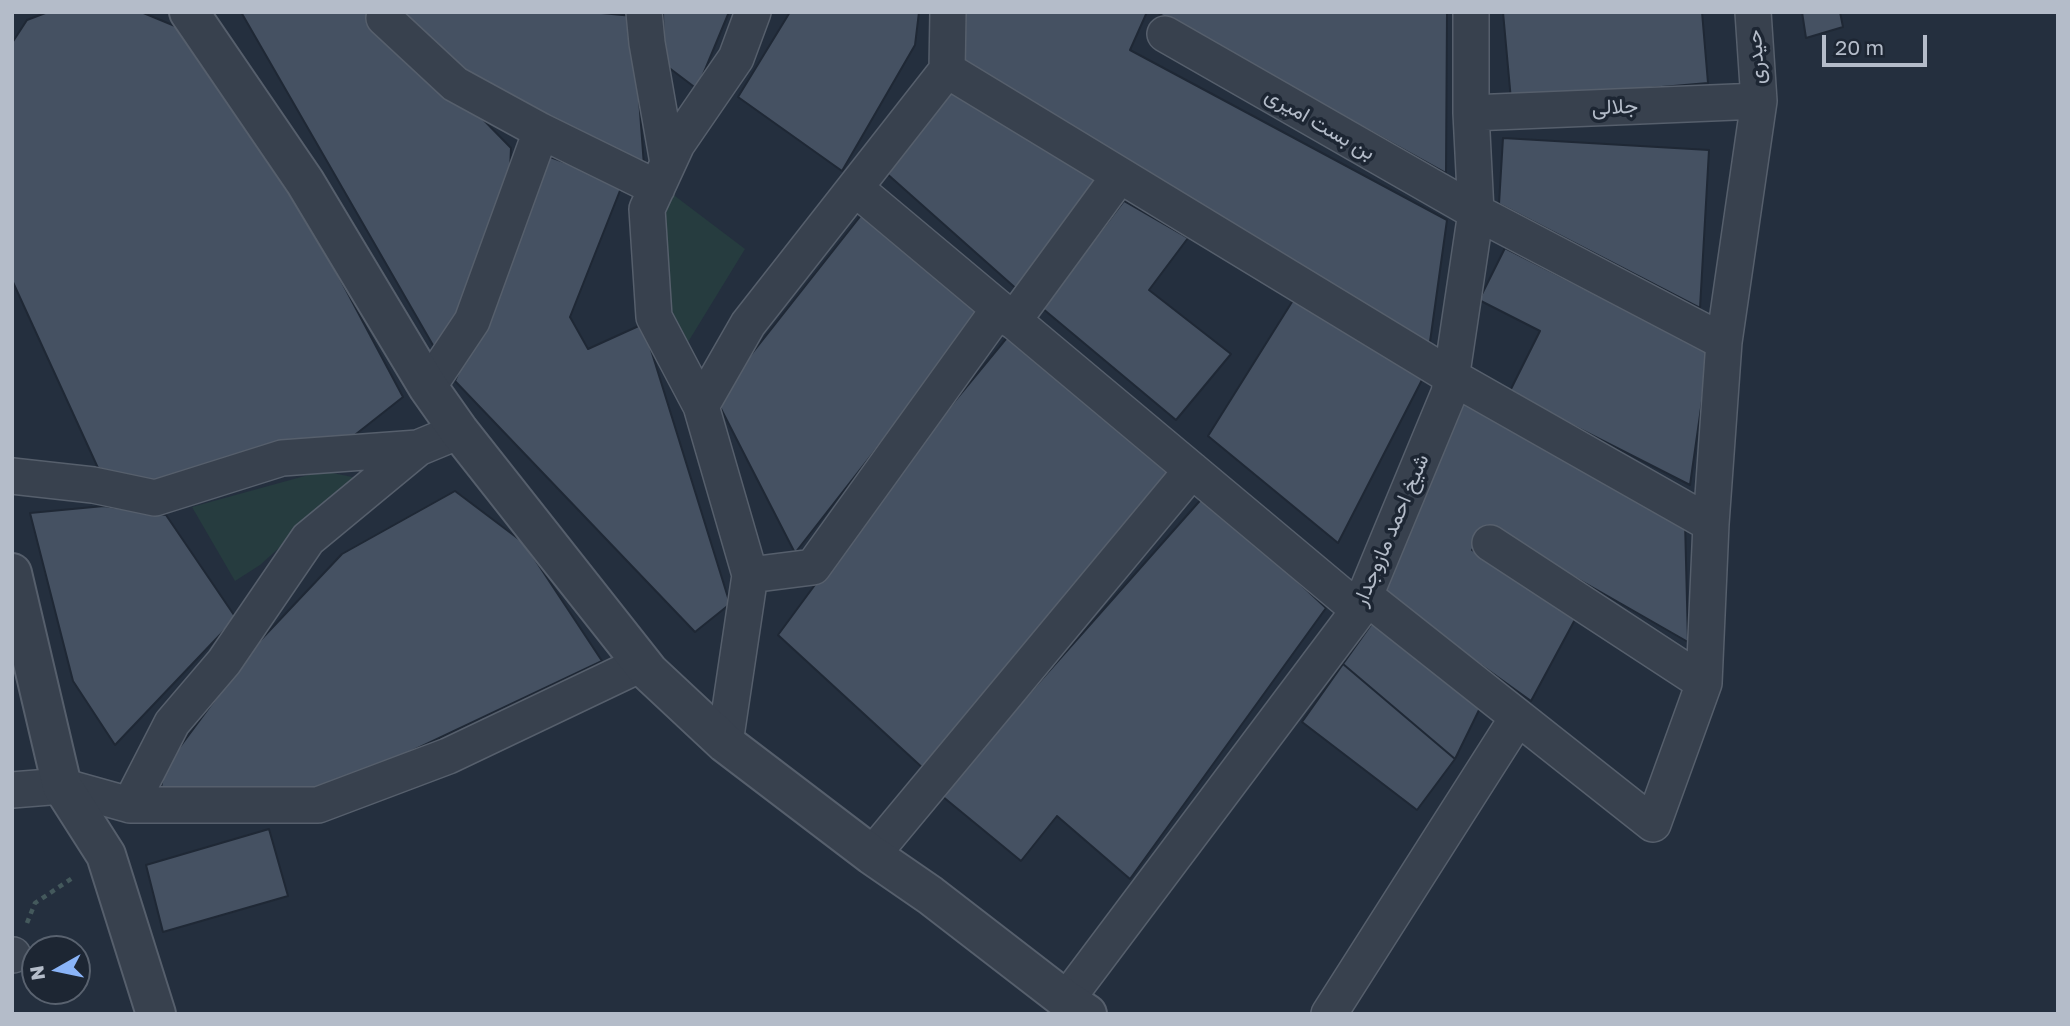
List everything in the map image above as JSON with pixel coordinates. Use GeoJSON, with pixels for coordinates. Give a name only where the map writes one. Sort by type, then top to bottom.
{"type":"FeatureCollection","features":[{"type":"Feature","properties":{"kind":"street"},"geometry":{"type":"LineString","coordinates":[[190,12],[305,182],[428,387],[459,431],[642,664],[726,743],[1077,1007]]}},
{"type":"Feature","properties":{"kind":"street"},"geometry":{"type":"LineString","coordinates":[[644,12],[663,176]]}},
{"type":"Feature","properties":{"kind":"street"},"geometry":{"type":"LineString","coordinates":[[726,743],[750,575],[701,406],[654,317],[648,209],[677,144],[736,58],[753,12]]}},
{"type":"Feature","properties":{"kind":"street"},"geometry":{"type":"LineString","coordinates":[[701,406],[748,324],[947,70],[948,12]]}},
{"type":"Feature","properties":{"kind":"street","name":"شیخ احمد مازوجدار"},"geometry":{"type":"LineString","coordinates":[[1077,1007],[1362,603],[1449,393],[1476,212],[1471,113],[1471,12]]}},
{"type":"Feature","properties":{"kind":"street","name":"حیدری"},"geometry":{"type":"LineString","coordinates":[[1518,716],[1653,824],[1704,683],[1711,524],[1724,342],[1759,101],[1753,12]]}},
{"type":"Feature","properties":{"kind":"street"},"geometry":{"type":"LineString","coordinates":[[384,18],[455,85],[541,131],[663,176]]}},
{"type":"Feature","properties":{"kind":"street","name":"بن بست امیری"},"geometry":{"type":"LineString","coordinates":[[1165,34],[1476,212],[1724,342]]}},
{"type":"Feature","properties":{"kind":"street"},"geometry":{"type":"LineString","coordinates":[[947,70],[1452,377],[1711,524]]}},
{"type":"Feature","properties":{"kind":"street","name":"جلالی"},"geometry":{"type":"LineString","coordinates":[[1471,113],[1759,101]]}},
{"type":"Feature","properties":{"kind":"street"},"geometry":{"type":"LineString","coordinates":[[428,387],[472,321],[541,131]]}},
{"type":"Feature","properties":{"kind":"street"},"geometry":{"type":"LineString","coordinates":[[750,575],[813,567],[1006,315],[1120,175]]}},
{"type":"Feature","properties":{"kind":"street"},"geometry":{"type":"LineString","coordinates":[[855,188],[1192,470],[1362,603],[1518,716],[1329,1014]]}},
{"type":"Feature","properties":{"kind":"street"},"geometry":{"type":"LineString","coordinates":[[130,805],[172,723],[224,662],[308,539],[418,448],[459,431]]}},
{"type":"Feature","properties":{"kind":"street"},"geometry":{"type":"LineString","coordinates":[[12,476],[93,485],[155,498],[282,458],[418,448]]}},
{"type":"Feature","properties":{"kind":"street"},"geometry":{"type":"LineString","coordinates":[[872,855],[1192,470]]}},
{"type":"Feature","properties":{"kind":"street"},"geometry":{"type":"LineString","coordinates":[[1490,543],[1704,683]]}},
{"type":"Feature","properties":{"kind":"street"},"geometry":{"type":"LineString","coordinates":[[12,573],[62,786],[106,855],[156,1014]]}},
{"type":"Feature","properties":{"kind":"street"},"geometry":{"type":"LineString","coordinates":[[12,790],[62,786],[130,805],[318,804],[448,756],[642,664]]}},
{"type":"Feature","properties":{"kind":"path"},"geometry":{"type":"LineString","coordinates":[[13,955],[35,903],[106,855]]}},
{"type":"Feature","properties":{"kind":"green space"},"geometry":{"type":"Polygon","coordinates":[[[671,193],[745,249],[685,347],[662,294],[662,225],[671,193]]]}},
{"type":"Feature","properties":{"kind":"green space"},"geometry":{"type":"Polygon","coordinates":[[[323,471],[357,478],[260,565],[235,581],[192,507],[323,471]]]}},
{"type":"Feature","properties":{"kind":"building"},"geometry":{"type":"Polygon","coordinates":[[[48,12],[141,12],[187,31],[305,213],[403,397],[351,438],[154,487],[98,468],[12,280],[12,43],[27,20],[48,12]]]}},
{"type":"Feature","properties":{"kind":"building"},"geometry":{"type":"Polygon","coordinates":[[[241,12],[378,12],[511,148],[509,194],[474,305],[434,347],[241,12]]]}},
{"type":"Feature","properties":{"kind":"building"},"geometry":{"type":"Polygon","coordinates":[[[387,12],[591,12],[633,16],[644,166],[474,81],[387,12]]]}},
{"type":"Feature","properties":{"kind":"building"},"geometry":{"type":"Polygon","coordinates":[[[663,12],[729,12],[697,89],[664,64],[663,12]]]}},
{"type":"Feature","properties":{"kind":"building"},"geometry":{"type":"Polygon","coordinates":[[[790,12],[919,12],[915,45],[842,171],[738,97],[790,12]]]}},
{"type":"Feature","properties":{"kind":"building"},"geometry":{"type":"Polygon","coordinates":[[[965,12],[1147,12],[1130,50],[1447,220],[1429,349],[962,60],[965,12]]]}},
{"type":"Feature","properties":{"kind":"building"},"geometry":{"type":"Polygon","coordinates":[[[1156,12],[1447,12],[1446,173],[1156,12]]]}},
{"type":"Feature","properties":{"kind":"building"},"geometry":{"type":"Polygon","coordinates":[[[1503,12],[1702,12],[1708,83],[1511,100],[1503,12]]]}},
{"type":"Feature","properties":{"kind":"building"},"geometry":{"type":"Polygon","coordinates":[[[1802,12],[1840,12],[1843,27],[1806,38],[1802,12]]]}},
{"type":"Feature","properties":{"kind":"building"},"geometry":{"type":"Polygon","coordinates":[[[957,86],[1103,178],[1020,292],[885,172],[957,86]]]}},
{"type":"Feature","properties":{"kind":"building"},"geometry":{"type":"Polygon","coordinates":[[[1503,138],[1709,150],[1700,308],[1499,204],[1503,138]]]}},
{"type":"Feature","properties":{"kind":"building"},"geometry":{"type":"Polygon","coordinates":[[[550,157],[623,183],[570,317],[588,349],[643,324],[730,604],[695,632],[455,381],[550,157]]]}},
{"type":"Feature","properties":{"kind":"building"},"geometry":{"type":"Polygon","coordinates":[[[1124,201],[1188,238],[1149,290],[1231,354],[1176,420],[1042,308],[1124,201]]]}},
{"type":"Feature","properties":{"kind":"building"},"geometry":{"type":"Polygon","coordinates":[[[866,209],[983,312],[795,553],[716,399],[866,209]]]}},
{"type":"Feature","properties":{"kind":"building"},"geometry":{"type":"Polygon","coordinates":[[[1505,248],[1709,352],[1690,485],[1509,393],[1540,331],[1479,300],[1505,248]]]}},
{"type":"Feature","properties":{"kind":"building"},"geometry":{"type":"Polygon","coordinates":[[[1297,294],[1424,376],[1338,543],[1208,436],[1297,294]]]}},
{"type":"Feature","properties":{"kind":"building"},"geometry":{"type":"Polygon","coordinates":[[[1010,334],[1171,469],[925,770],[778,635],[912,453],[1010,334]]]}},
{"type":"Feature","properties":{"kind":"building"},"geometry":{"type":"Polygon","coordinates":[[[1460,391],[1685,521],[1688,642],[1487,527],[1472,550],[1578,614],[1531,701],[1377,590],[1460,391]]]}},
{"type":"Feature","properties":{"kind":"building"},"geometry":{"type":"Polygon","coordinates":[[[455,491],[524,543],[602,661],[344,783],[271,795],[160,793],[165,767],[255,646],[342,554],[455,491]]]}},
{"type":"Feature","properties":{"kind":"building"},"geometry":{"type":"Polygon","coordinates":[[[1205,495],[1326,608],[1130,879],[1057,816],[1021,861],[942,796],[972,758],[1205,495]]]}},
{"type":"Feature","properties":{"kind":"building"},"geometry":{"type":"Polygon","coordinates":[[[104,506],[166,515],[236,618],[115,745],[73,681],[30,513],[104,506]]]}},
{"type":"Feature","properties":{"kind":"building"},"geometry":{"type":"Polygon","coordinates":[[[1373,622],[1480,708],[1455,759],[1343,664],[1373,622]]]}},
{"type":"Feature","properties":{"kind":"building"},"geometry":{"type":"Polygon","coordinates":[[[1343,664],[1455,759],[1417,810],[1302,722],[1343,664]]]}},
{"type":"Feature","properties":{"kind":"building"},"geometry":{"type":"Polygon","coordinates":[[[269,829],[288,896],[163,932],[146,865],[269,829]]]}}]}
